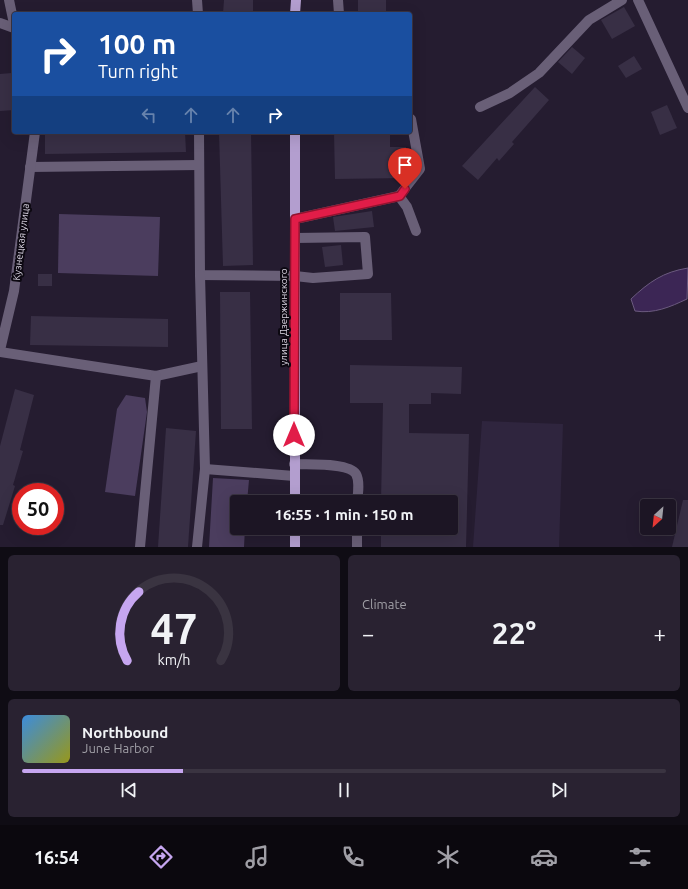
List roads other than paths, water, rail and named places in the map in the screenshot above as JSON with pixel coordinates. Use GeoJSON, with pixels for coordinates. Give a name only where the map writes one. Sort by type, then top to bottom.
{"type":"FeatureCollection","features":[{"type":"Feature","properties":{"kind":"main road"},"geometry":{"type":"LineString","coordinates":[[296,0],[296,12]]}},
{"type":"Feature","properties":{"kind":"main road","name":"улица Дзержинского"},"geometry":{"type":"LineString","coordinates":[[295,134],[295,495]]}},
{"type":"Feature","properties":{"kind":"main road"},"geometry":{"type":"LineString","coordinates":[[295,535],[295,547]]}},
{"type":"Feature","properties":{"kind":"street"},"geometry":{"type":"LineString","coordinates":[[9,0],[12,14]]}},
{"type":"Feature","properties":{"kind":"street"},"geometry":{"type":"LineString","coordinates":[[197,0],[198,12]]}},
{"type":"Feature","properties":{"kind":"street"},"geometry":{"type":"LineString","coordinates":[[338,0],[339,12]]}},
{"type":"Feature","properties":{"kind":"street"},"geometry":{"type":"LineString","coordinates":[[480,107],[510,93],[539,73],[589,20],[622,0]]}},
{"type":"Feature","properties":{"kind":"street"},"geometry":{"type":"LineString","coordinates":[[638,0],[688,108]]}},
{"type":"Feature","properties":{"kind":"street"},"geometry":{"type":"LineString","coordinates":[[0,23],[12,27]]}},
{"type":"Feature","properties":{"kind":"street"},"geometry":{"type":"LineString","coordinates":[[295,219],[400,196],[420,169],[412,125]]}},
{"type":"Feature","properties":{"kind":"street","name":"Кузнецкая улица"},"geometry":{"type":"LineString","coordinates":[[0,351],[14,291],[35,134]]}},
{"type":"Feature","properties":{"kind":"street"},"geometry":{"type":"LineString","coordinates":[[197,547],[205,469],[200,275],[199,134]]}},
{"type":"Feature","properties":{"kind":"street"},"geometry":{"type":"LineString","coordinates":[[30,167],[199,165]]}},
{"type":"Feature","properties":{"kind":"street"},"geometry":{"type":"LineString","coordinates":[[400,196],[407,207],[416,231]]}},
{"type":"Feature","properties":{"kind":"street"},"geometry":{"type":"LineString","coordinates":[[200,275],[294,276],[313,278],[368,274],[365,237],[295,238]]}},
{"type":"Feature","properties":{"kind":"street"},"geometry":{"type":"LineString","coordinates":[[0,351],[156,376],[202,366]]}},
{"type":"Feature","properties":{"kind":"street"},"geometry":{"type":"LineString","coordinates":[[140,547],[156,376]]}},
{"type":"Feature","properties":{"kind":"street"},"geometry":{"type":"LineString","coordinates":[[294,464],[350,468],[356,474],[358,480],[358,495]]}},
{"type":"Feature","properties":{"kind":"street"},"geometry":{"type":"LineString","coordinates":[[205,469],[294,476]]}},
{"type":"Feature","properties":{"kind":"street"},"geometry":{"type":"LineString","coordinates":[[357,535],[357,547]]}}]}
